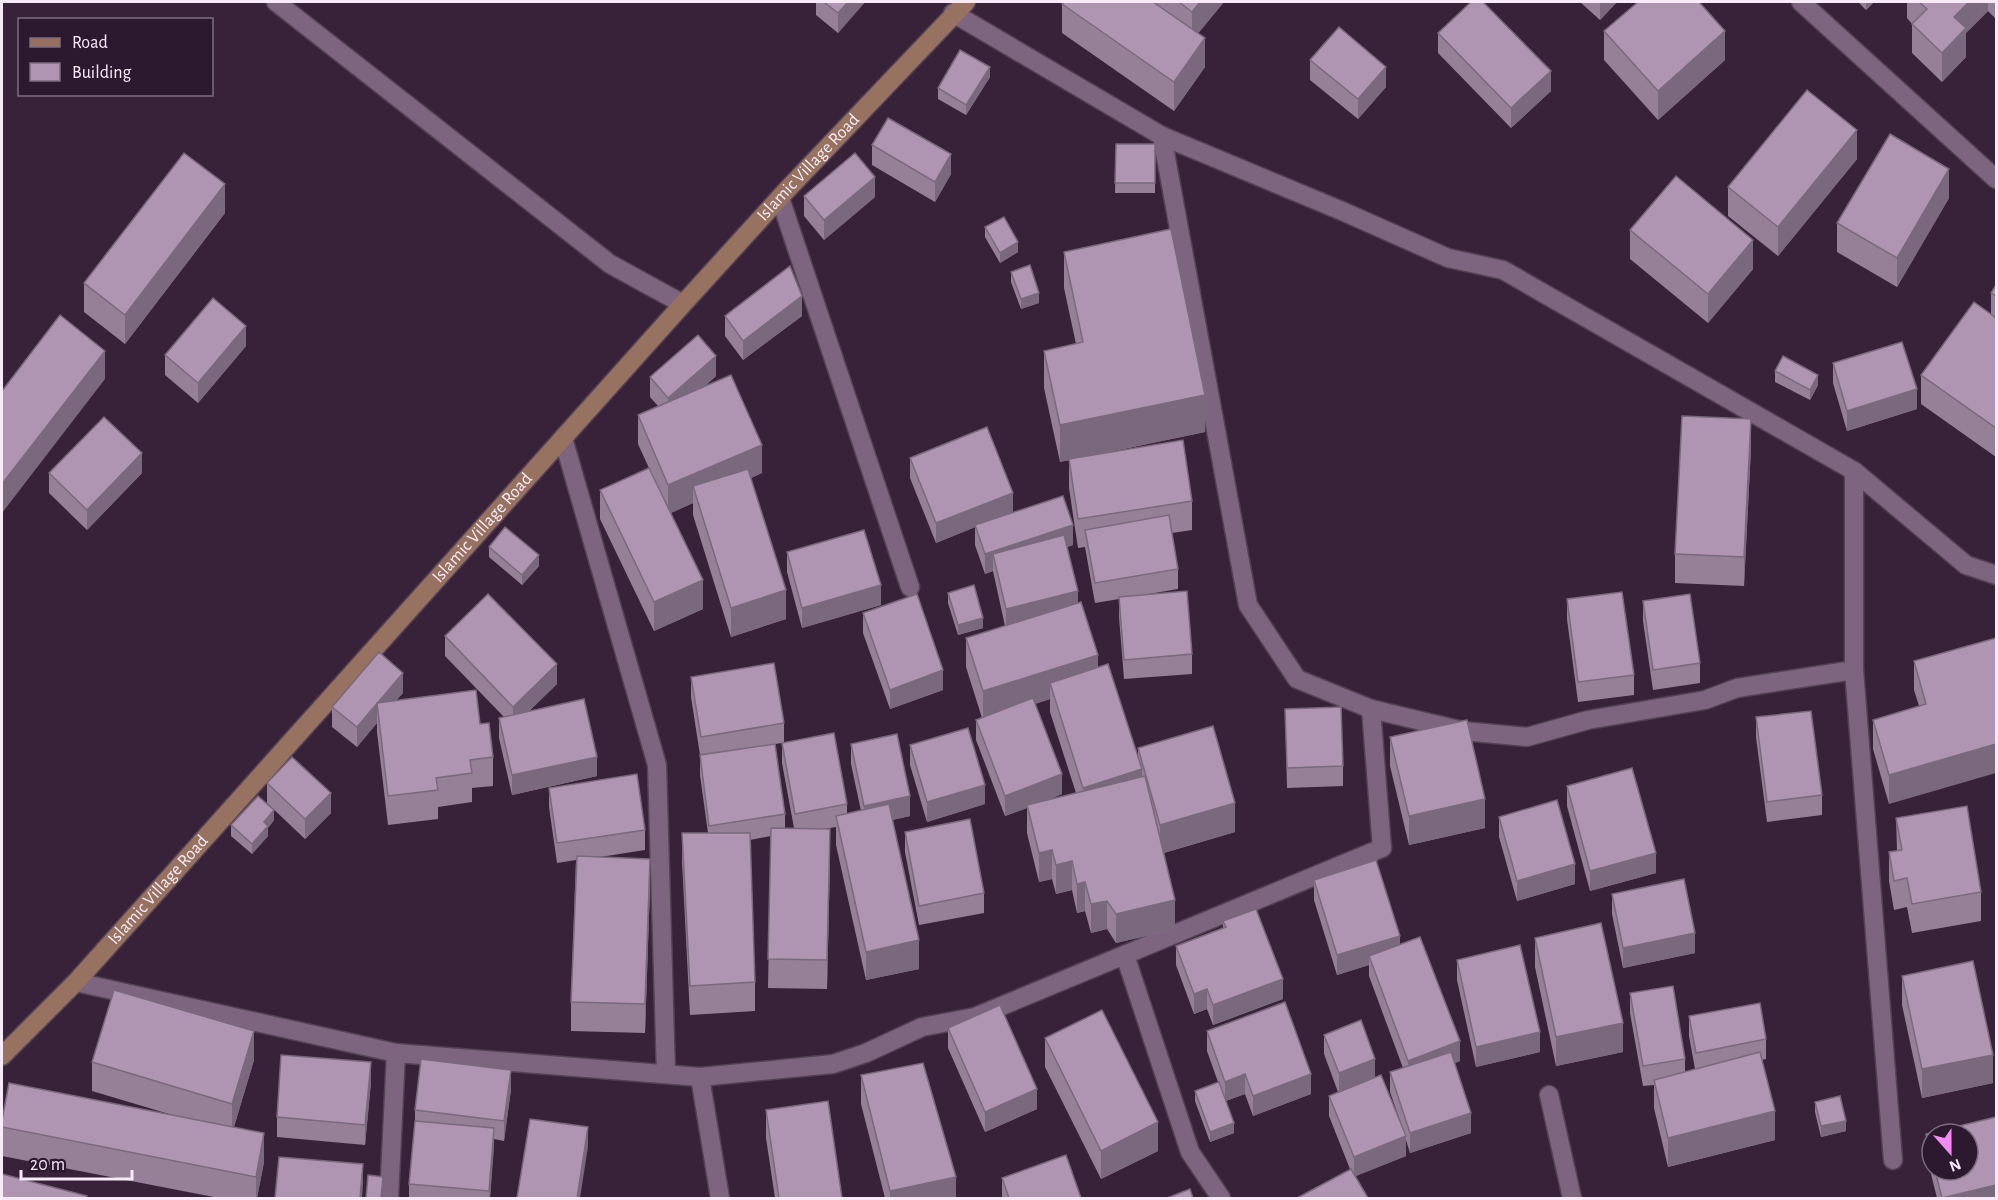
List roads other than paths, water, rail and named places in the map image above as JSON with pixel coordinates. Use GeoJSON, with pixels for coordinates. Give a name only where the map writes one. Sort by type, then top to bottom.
{"type":"FeatureCollection","features":[{"type":"Feature","properties":{"kind":"street"},"geometry":{"type":"LineString","coordinates":[[276,2],[610,264],[683,304]]}},
{"type":"Feature","properties":{"kind":"street"},"geometry":{"type":"LineString","coordinates":[[1801,2],[1996,179]]}},
{"type":"Feature","properties":{"kind":"street"},"geometry":{"type":"LineString","coordinates":[[960,7],[1162,136],[1448,258],[1503,270],[1854,471],[1966,565],[1996,574]]}},
{"type":"Feature","properties":{"kind":"street","name":"Islamic Village Road"},"geometry":{"type":"LineString","coordinates":[[2,1056],[76,982],[683,304],[960,7]]}},
{"type":"Feature","properties":{"kind":"street"},"geometry":{"type":"LineString","coordinates":[[1162,136],[1248,605],[1296,679],[1371,709],[1463,730],[1527,737],[1588,720],[1705,700],[1737,688],[1854,670]]}},
{"type":"Feature","properties":{"kind":"street"},"geometry":{"type":"LineString","coordinates":[[780,198],[909,587]]}},
{"type":"Feature","properties":{"kind":"street"},"geometry":{"type":"LineString","coordinates":[[563,438],[657,765],[666,1074]]}},
{"type":"Feature","properties":{"kind":"street"},"geometry":{"type":"LineString","coordinates":[[1854,471],[1854,670],[1893,1160]]}},
{"type":"Feature","properties":{"kind":"street"},"geometry":{"type":"LineString","coordinates":[[76,982],[396,1053],[700,1077],[833,1064],[866,1053],[922,1027],[975,1017],[1382,848],[1371,709]]}},
{"type":"Feature","properties":{"kind":"street"},"geometry":{"type":"LineString","coordinates":[[1125,955],[1190,1152],[1221,1198]]}},
{"type":"Feature","properties":{"kind":"street"},"geometry":{"type":"LineString","coordinates":[[389,1198],[396,1053]]}},
{"type":"Feature","properties":{"kind":"street"},"geometry":{"type":"LineString","coordinates":[[700,1077],[720,1198]]}},
{"type":"Feature","properties":{"kind":"street"},"geometry":{"type":"LineString","coordinates":[[1549,1095],[1572,1198]]}}]}
